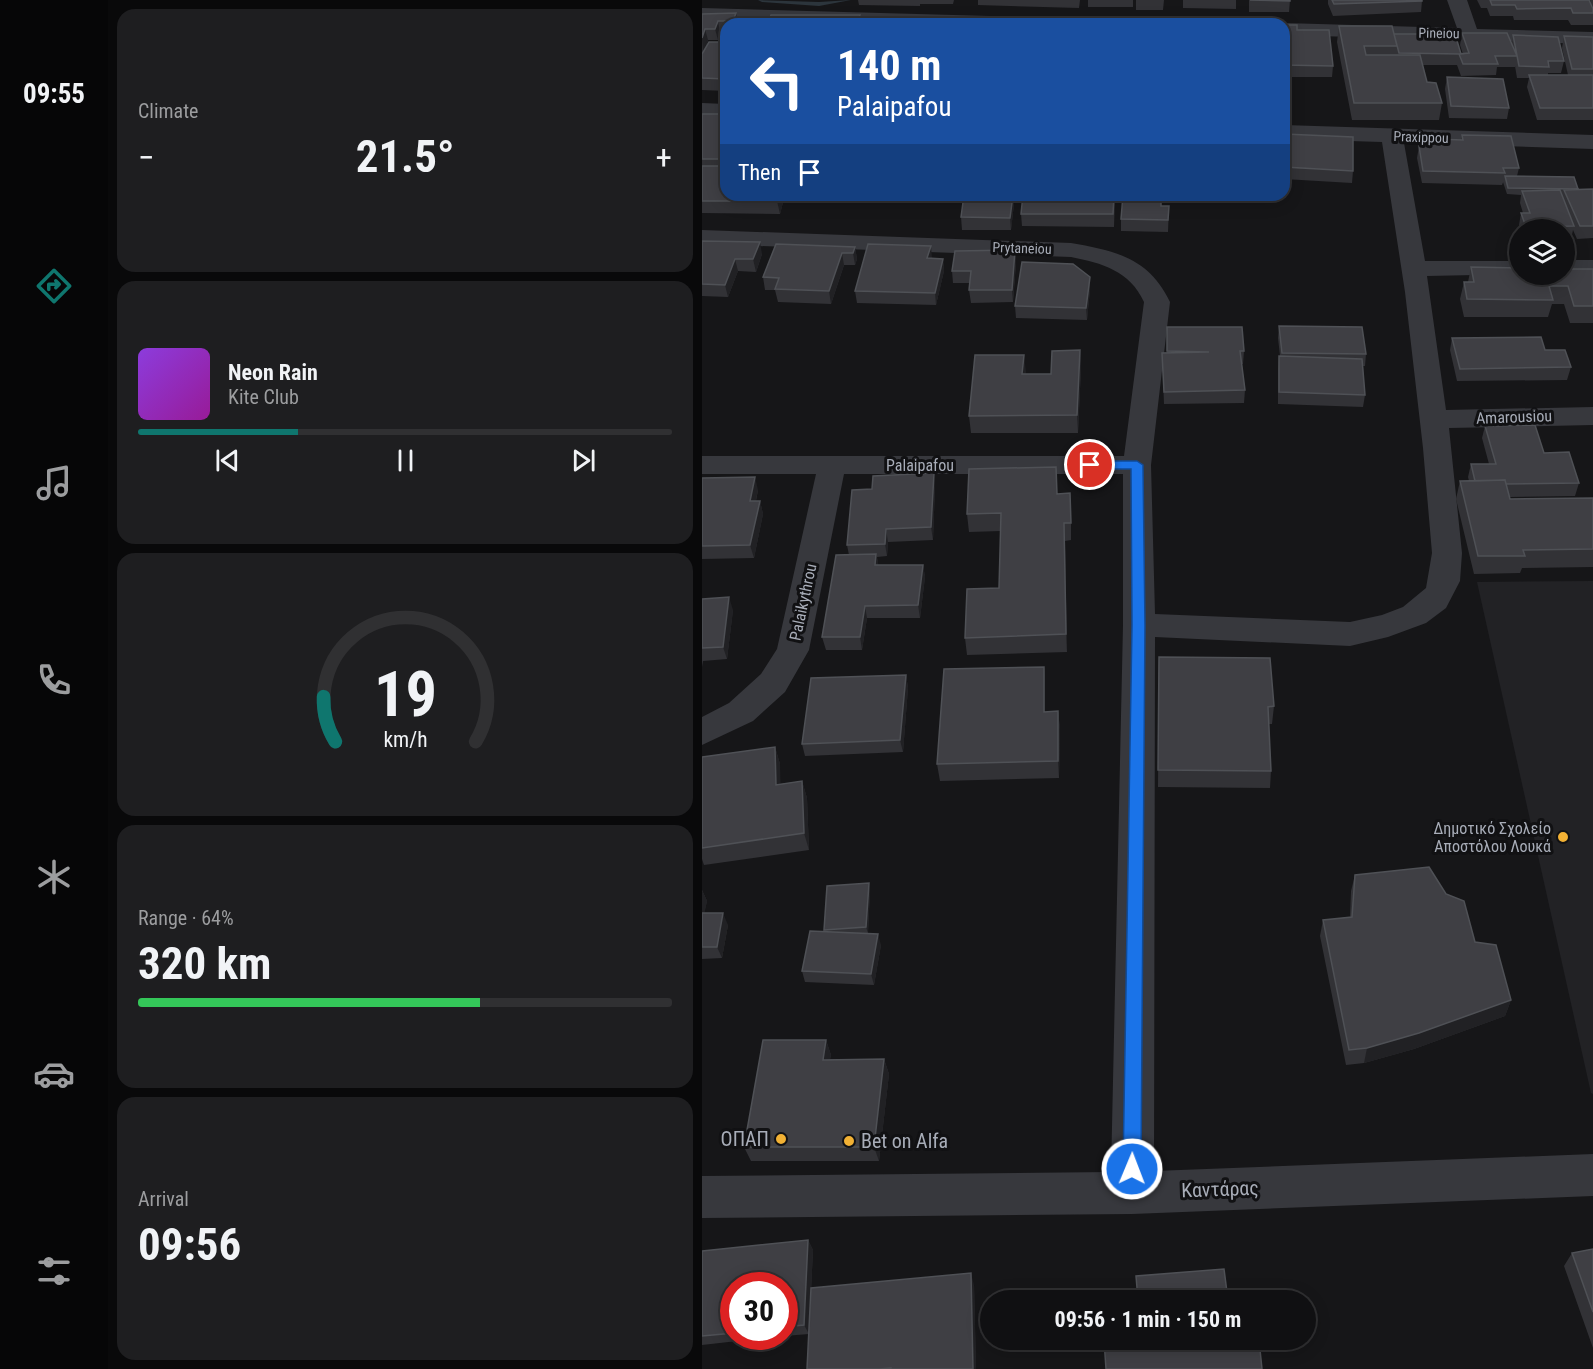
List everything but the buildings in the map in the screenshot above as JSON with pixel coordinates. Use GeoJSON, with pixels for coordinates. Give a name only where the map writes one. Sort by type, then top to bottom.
{"type":"FeatureCollection","features":[{"type":"Feature","properties":{"kind":"street"},"geometry":{"type":"LineString","coordinates":[[1457,0],[1469,34]]}},
{"type":"Feature","properties":{"kind":"street"},"geometry":{"type":"LineString","coordinates":[[702,14],[847,18]]}},
{"type":"Feature","properties":{"kind":"street","name":"Pineiou"},"geometry":{"type":"LineString","coordinates":[[1290,29],[1593,38]]}},
{"type":"Feature","properties":{"kind":"street"},"geometry":{"type":"LineString","coordinates":[[702,110],[720,111]]}},
{"type":"Feature","properties":{"kind":"street","name":"Praxippou"},"geometry":{"type":"LineString","coordinates":[[1290,132],[1593,142]]}},
{"type":"Feature","properties":{"kind":"street"},"geometry":{"type":"LineString","coordinates":[[1139,625],[1350,634],[1383,628],[1427,607],[1441,593],[1446,574],[1447,553],[1436,419],[1416,269],[1392,136]]}},
{"type":"Feature","properties":{"kind":"street","name":"Prytaneiou"},"geometry":{"type":"LineString","coordinates":[[702,237],[1071,249],[1115,259],[1142,276],[1152,288],[1157,302],[1137,465],[1139,625],[1132,1193]]}},
{"type":"Feature","properties":{"kind":"street"},"geometry":{"type":"LineString","coordinates":[[1575,267],[1593,267]]}},
{"type":"Feature","properties":{"kind":"street"},"geometry":{"type":"LineString","coordinates":[[1416,269],[1509,268]]}},
{"type":"Feature","properties":{"kind":"street","name":"Amarousiou"},"geometry":{"type":"LineString","coordinates":[[1436,419],[1593,416]]}},
{"type":"Feature","properties":{"kind":"street","name":"Palaipafou"},"geometry":{"type":"LineString","coordinates":[[702,465],[1137,465]]}},
{"type":"Feature","properties":{"kind":"street","name":"Palaikythrou"},"geometry":{"type":"LineString","coordinates":[[702,732],[741,712],[773,683],[793,650],[832,465]]}},
{"type":"Feature","properties":{"kind":"street","name":"Καντάρας"},"geometry":{"type":"LineString","coordinates":[[702,1197],[1132,1193],[1593,1175]]}},
{"type":"Feature","properties":{"kind":"shaded area","name":"Δημοτικό Σχολείο Αποστόλου Λουκά"},"geometry":{"type":"Polygon","coordinates":[[[1593,581],[1593,1094],[1477,582],[1593,581]]]}},
{"type":"Feature","properties":{"kind":"waterway"},"geometry":{"type":"LineString","coordinates":[[762,0],[819,4],[847,0]]}},
{"type":"Feature","properties":{"kind":"place","name":"Δημοτικό Σχολείο Αποστόλου Λουκά"},"geometry":{"type":"Point","coordinates":[1563,837]}},
{"type":"Feature","properties":{"kind":"place","name":"ΟΠΑΠ"},"geometry":{"type":"Point","coordinates":[781,1139]}},
{"type":"Feature","properties":{"kind":"place","name":"Bet on Alfa"},"geometry":{"type":"Point","coordinates":[849,1141]}},
{"type":"Feature","properties":{"kind":"route"},"geometry":{"type":"LineString","coordinates":[[1090,465],[1137,465],[1139,625],[1132,1169]]}}]}
